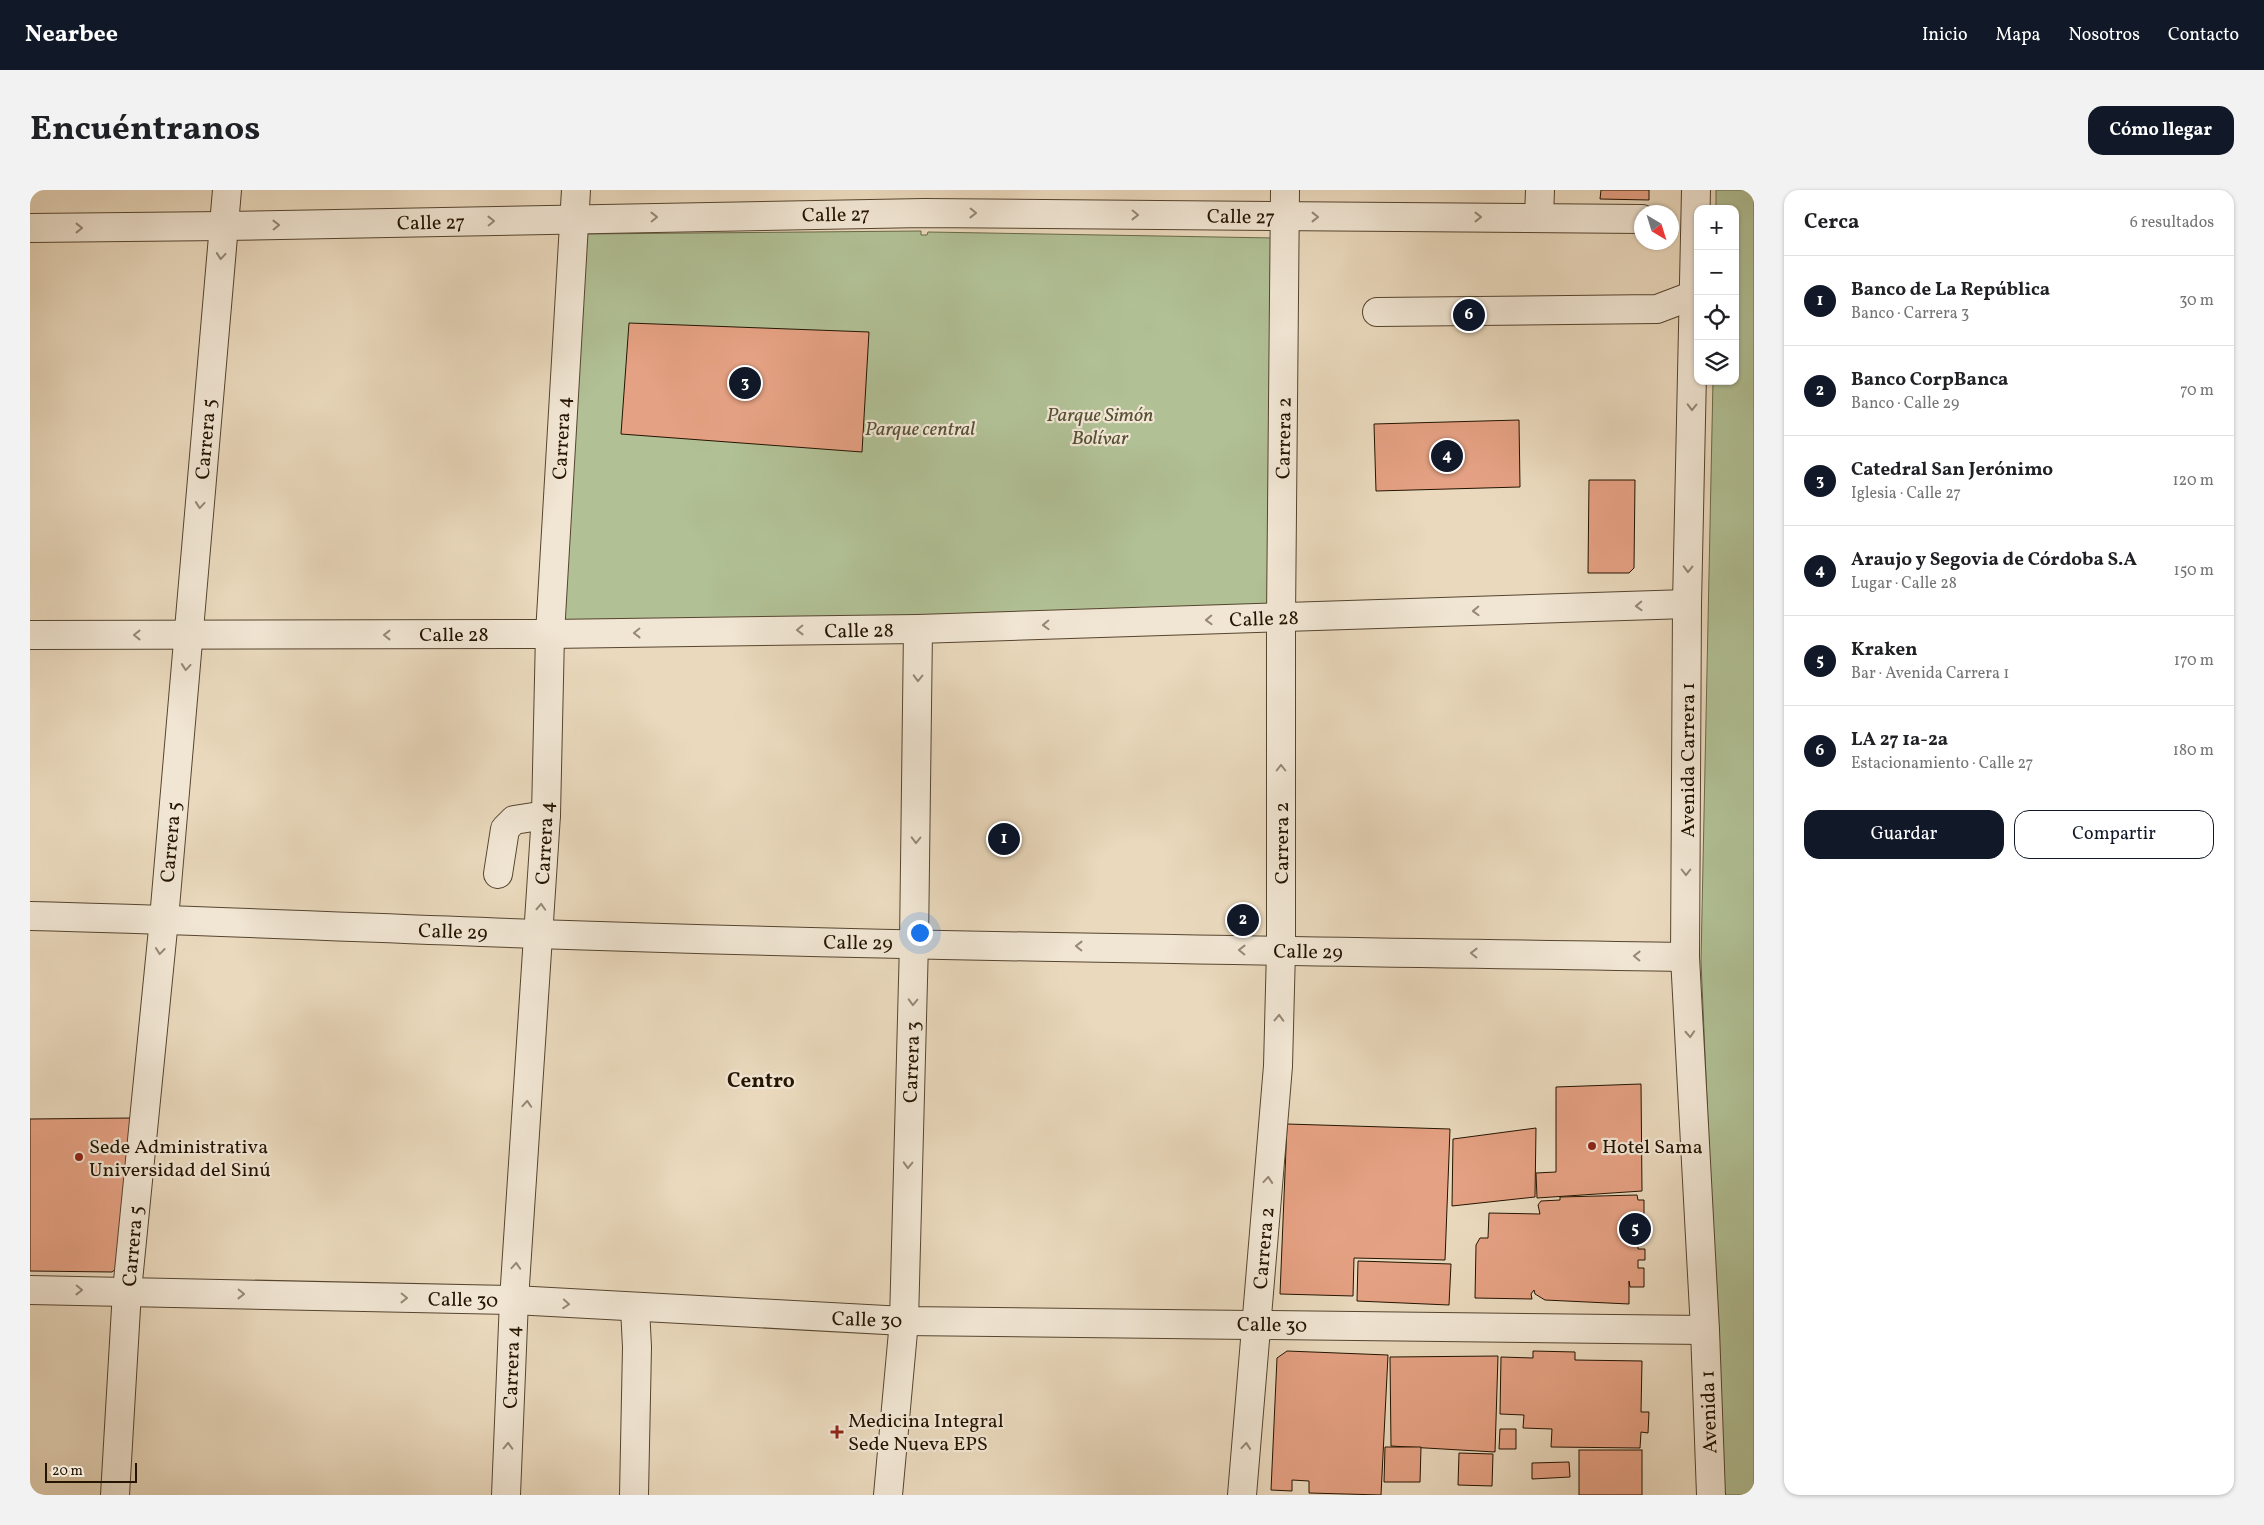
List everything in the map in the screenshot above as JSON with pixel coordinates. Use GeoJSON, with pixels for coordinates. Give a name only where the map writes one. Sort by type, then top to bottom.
{"type":"FeatureCollection","features":[{"type":"Feature","properties":{"kind":"street","name":"Carrera 5"},"geometry":{"type":"LineString","coordinates":[[115,1495],[127,1291],[164,919],[227,190]]}},
{"type":"Feature","properties":{"kind":"street","name":"Carrera 4"},"geometry":{"type":"LineString","coordinates":[[506,1495],[514,1300],[546,816],[550,634],[576,190]]}},
{"type":"Feature","properties":{"kind":"street","name":"Carrera 2"},"geometry":{"type":"LineString","coordinates":[[1242,1495],[1278,1066],[1281,950],[1281,618],[1285,190]]}},
{"type":"Feature","properties":{"kind":"street"},"geometry":{"type":"LineString","coordinates":[[1539,218],[1540,190]]}},
{"type":"Feature","properties":{"kind":"street","name":"Avenida Carrera 1"},"geometry":{"type":"LineString","coordinates":[[1696,190],[1683,218],[1694,295],[1687,604],[1686,957],[1705,1330]]}},
{"type":"Feature","properties":{"kind":"street","name":"Calle 27"},"geometry":{"type":"LineString","coordinates":[[30,228],[574,219],[924,201],[1284,217],[1634,219]]}},
{"type":"Feature","properties":{"kind":"street"},"geometry":{"type":"LineString","coordinates":[[1377,312],[1657,309],[1694,295]]}},
{"type":"Feature","properties":{"kind":"street","name":"Calle 28"},"geometry":{"type":"LineString","coordinates":[[30,635],[550,634],[918,629],[1687,604]]}},
{"type":"Feature","properties":{"kind":"street","name":"Carrera 3"},"geometry":{"type":"LineString","coordinates":[[888,1495],[904,1321],[914,943],[918,629]]}},
{"type":"Feature","properties":{"kind":"street"},"geometry":{"type":"LineString","coordinates":[[498,874],[505,829],[514,820],[546,816]]}},
{"type":"Feature","properties":{"kind":"street","name":"Calle 29"},"geometry":{"type":"LineString","coordinates":[[30,916],[164,919],[539,934],[1686,957]]}},
{"type":"Feature","properties":{"kind":"street","name":"Calle 30"},"geometry":{"type":"LineString","coordinates":[[30,1290],[514,1300],[904,1321],[1705,1330]]}},
{"type":"Feature","properties":{"kind":"street"},"geometry":{"type":"LineString","coordinates":[[634,1495],[636,1308]]}},
{"type":"Feature","properties":{"kind":"street","name":"Avenida 1"},"geometry":{"type":"LineString","coordinates":[[1705,1330],[1711,1495]]}},
{"type":"Feature","properties":{"kind":"green space"},"geometry":{"type":"Polygon","coordinates":[[[1716,190],[1754,190],[1754,1495],[1724,1495],[1701,961],[1713,385],[1739,385],[1739,205],[1716,205],[1716,190]]]}},
{"type":"Feature","properties":{"kind":"green space","name":"Parque central"},"geometry":{"type":"Polygon","coordinates":[[[921,231],[921,235],[927,235],[928,232],[1274,238],[1274,612],[564,624],[584,234],[921,231]]]}},
{"type":"Feature","properties":{"kind":"building"},"geometry":{"type":"Polygon","coordinates":[[[1601,190],[1649,190],[1649,200],[1600,199],[1601,190]]]}},
{"type":"Feature","properties":{"kind":"building"},"geometry":{"type":"Polygon","coordinates":[[[629,323],[869,332],[862,452],[621,434],[629,323]]]}},
{"type":"Feature","properties":{"kind":"building"},"geometry":{"type":"Polygon","coordinates":[[[1519,420],[1520,487],[1376,491],[1374,424],[1519,420]]]}},
{"type":"Feature","properties":{"kind":"building"},"geometry":{"type":"Polygon","coordinates":[[[1589,480],[1635,480],[1634,568],[1629,573],[1588,573],[1589,480]]]}},
{"type":"Feature","properties":{"kind":"building"},"geometry":{"type":"Polygon","coordinates":[[[1641,1084],[1642,1191],[1537,1198],[1536,1173],[1556,1172],[1556,1087],[1641,1084]]]}},
{"type":"Feature","properties":{"kind":"building","name":"Sede Administrativa Universidad del Sinú"},"geometry":{"type":"Polygon","coordinates":[[[132,1118],[117,1268],[112,1272],[30,1271],[30,1119],[132,1118]]]}},
{"type":"Feature","properties":{"kind":"building"},"geometry":{"type":"Polygon","coordinates":[[[1287,1124],[1450,1129],[1445,1260],[1354,1258],[1353,1296],[1280,1294],[1287,1124]]]}},
{"type":"Feature","properties":{"kind":"building"},"geometry":{"type":"Polygon","coordinates":[[[1536,1128],[1535,1197],[1452,1206],[1453,1139],[1536,1128]]]}},
{"type":"Feature","properties":{"kind":"building"},"geometry":{"type":"Polygon","coordinates":[[[1637,1195],[1638,1200],[1644,1200],[1644,1214],[1637,1215],[1638,1225],[1644,1225],[1644,1240],[1638,1241],[1638,1249],[1645,1249],[1645,1260],[1638,1260],[1638,1268],[1644,1268],[1644,1287],[1630,1287],[1629,1281],[1629,1304],[1545,1300],[1535,1294],[1534,1290],[1531,1294],[1532,1299],[1475,1298],[1476,1245],[1480,1238],[1488,1238],[1489,1213],[1540,1214],[1538,1205],[1541,1201],[1560,1200],[1560,1197],[1637,1195]]]}},
{"type":"Feature","properties":{"kind":"building"},"geometry":{"type":"Polygon","coordinates":[[[1358,1261],[1451,1264],[1449,1305],[1357,1301],[1358,1261]]]}},
{"type":"Feature","properties":{"kind":"building"},"geometry":{"type":"Polygon","coordinates":[[[1287,1351],[1388,1355],[1381,1495],[1309,1493],[1309,1481],[1292,1480],[1292,1491],[1271,1490],[1277,1358],[1287,1351]]]}},
{"type":"Feature","properties":{"kind":"building"},"geometry":{"type":"Polygon","coordinates":[[[1533,1351],[1575,1352],[1575,1360],[1642,1361],[1641,1412],[1649,1412],[1648,1433],[1641,1432],[1640,1448],[1551,1447],[1552,1429],[1523,1428],[1524,1415],[1500,1414],[1501,1357],[1533,1358],[1533,1351]]]}},
{"type":"Feature","properties":{"kind":"building"},"geometry":{"type":"Polygon","coordinates":[[[1498,1356],[1495,1452],[1391,1446],[1390,1357],[1498,1356]]]}},
{"type":"Feature","properties":{"kind":"building"},"geometry":{"type":"Polygon","coordinates":[[[1500,1429],[1516,1429],[1516,1449],[1499,1449],[1500,1429]]]}},
{"type":"Feature","properties":{"kind":"building"},"geometry":{"type":"Polygon","coordinates":[[[1385,1447],[1421,1447],[1420,1482],[1384,1482],[1385,1447]]]}},
{"type":"Feature","properties":{"kind":"building"},"geometry":{"type":"Polygon","coordinates":[[[1579,1450],[1642,1450],[1642,1495],[1579,1495],[1579,1450]]]}},
{"type":"Feature","properties":{"kind":"building"},"geometry":{"type":"Polygon","coordinates":[[[1459,1453],[1493,1454],[1492,1486],[1458,1485],[1459,1453]]]}},
{"type":"Feature","properties":{"kind":"building"},"geometry":{"type":"Polygon","coordinates":[[[1569,1462],[1570,1477],[1532,1479],[1532,1463],[1569,1462]]]}},
{"type":"Feature","properties":{"kind":"place","name":"LA 27 1a-2a"},"geometry":{"type":"Point","coordinates":[1469,315]}},
{"type":"Feature","properties":{"kind":"place","name":"Catedral San Jerónimo"},"geometry":{"type":"Point","coordinates":[745,383]}},
{"type":"Feature","properties":{"kind":"place","name":"Araujo y Segovia de Córdoba S.A"},"geometry":{"type":"Point","coordinates":[1447,456]}},
{"type":"Feature","properties":{"kind":"place","name":"Banco de La República"},"geometry":{"type":"Point","coordinates":[1004,839]}},
{"type":"Feature","properties":{"kind":"place","name":"Banco CorpBanca"},"geometry":{"type":"Point","coordinates":[1243,920]}},
{"type":"Feature","properties":{"kind":"place","name":"Hotel Sama"},"geometry":{"type":"Point","coordinates":[1592,1146]}},
{"type":"Feature","properties":{"kind":"place","name":"Sede Administrativa Universidad del Sinú"},"geometry":{"type":"Point","coordinates":[79,1157]}},
{"type":"Feature","properties":{"kind":"place","name":"Kraken"},"geometry":{"type":"Point","coordinates":[1635,1229]}},
{"type":"Feature","properties":{"kind":"place","name":"Medicina Integral Sede Nueva EPS"},"geometry":{"type":"Point","coordinates":[837,1432]}},
{"type":"Feature","properties":{"kind":"district","name":"Centro"},"geometry":{"type":"Point","coordinates":[761,1080]}},
{"type":"Feature","properties":{"kind":"park label","name":"Parque Simón Bolívar"},"geometry":{"type":"Point","coordinates":[1100,426]}}]}
